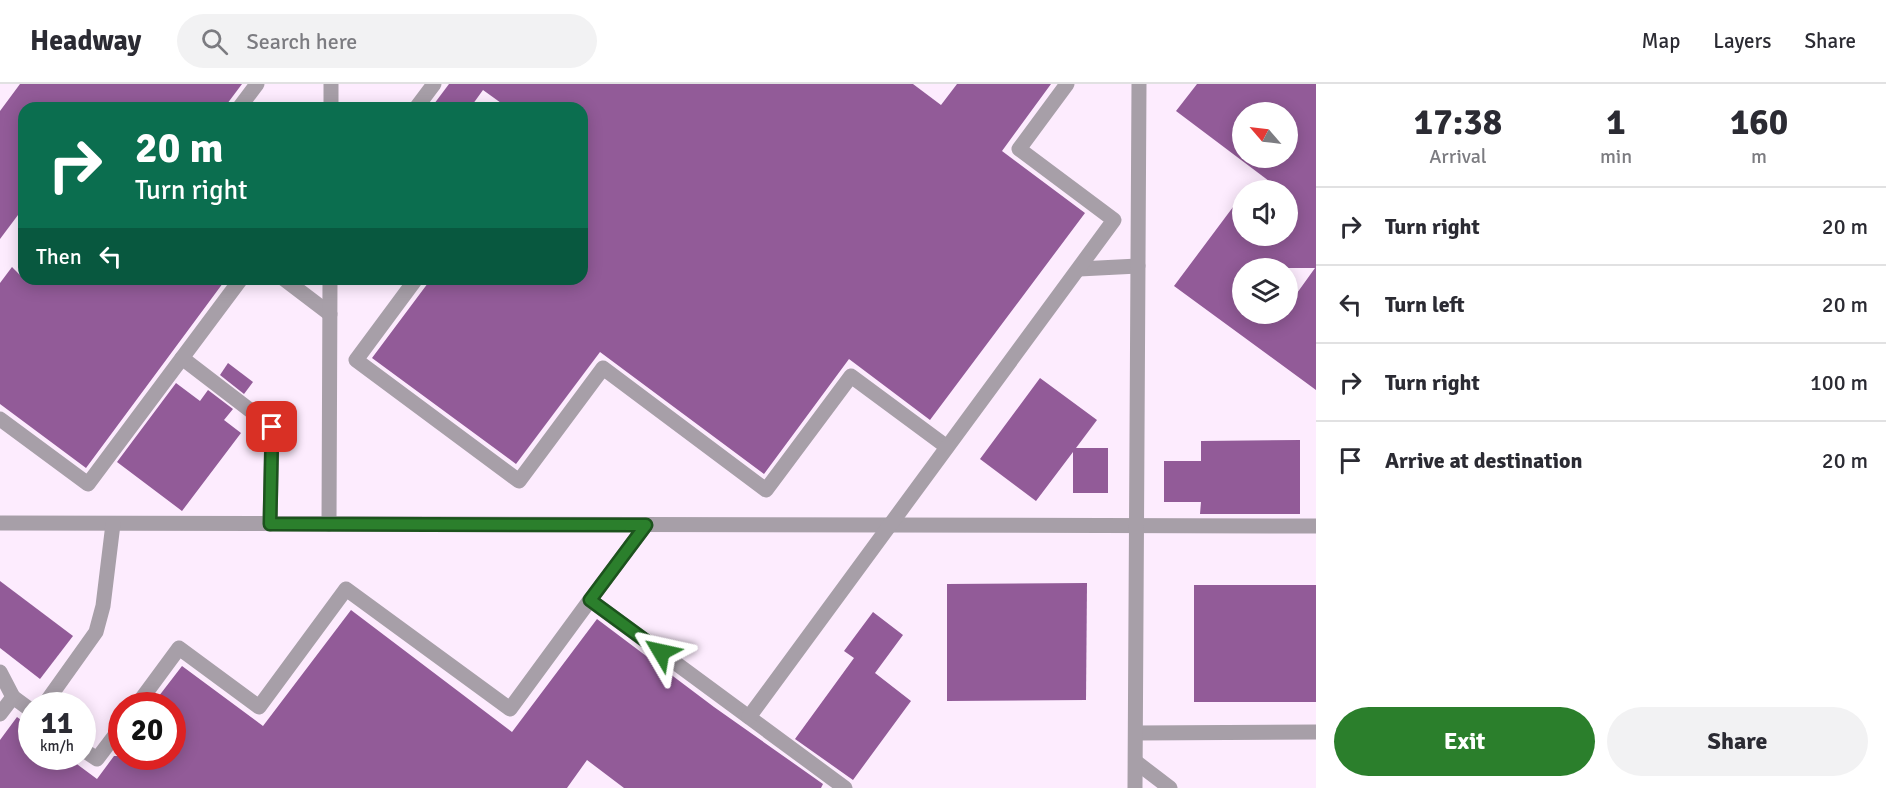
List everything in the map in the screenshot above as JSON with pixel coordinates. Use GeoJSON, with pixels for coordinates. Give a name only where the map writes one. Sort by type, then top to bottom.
{"type":"FeatureCollection","features":[{"type":"Feature","properties":{"kind":"lane"},"geometry":{"type":"LineString","coordinates":[[244,102],[257,84]]}},
{"type":"Feature","properties":{"kind":"lane"},"geometry":{"type":"LineString","coordinates":[[331,84],[331,102]]}},
{"type":"Feature","properties":{"kind":"lane"},"geometry":{"type":"LineString","coordinates":[[420,102],[434,84]]}},
{"type":"Feature","properties":{"kind":"lane"},"geometry":{"type":"LineString","coordinates":[[749,717],[1114,220],[1019,149],[1067,84]]}},
{"type":"Feature","properties":{"kind":"lane"},"geometry":{"type":"LineString","coordinates":[[1135,788],[1139,84]]}},
{"type":"Feature","properties":{"kind":"lane"},"geometry":{"type":"LineString","coordinates":[[1078,268],[1138,266]]}},
{"type":"Feature","properties":{"kind":"lane"},"geometry":{"type":"LineString","coordinates":[[0,418],[88,484],[237,285]]}},
{"type":"Feature","properties":{"kind":"lane"},"geometry":{"type":"LineString","coordinates":[[292,285],[330,314]]}},
{"type":"Feature","properties":{"kind":"lane"},"geometry":{"type":"LineString","coordinates":[[329,524],[330,285]]}},
{"type":"Feature","properties":{"kind":"lane"},"geometry":{"type":"LineString","coordinates":[[356,360],[412,285]]}},
{"type":"Feature","properties":{"kind":"lane"},"geometry":{"type":"LineString","coordinates":[[182,358],[272,427],[270,524]]}},
{"type":"Feature","properties":{"kind":"lane"},"geometry":{"type":"LineString","coordinates":[[330,361],[356,360],[519,481],[603,368],[766,490],[851,376],[947,447]]}},
{"type":"Feature","properties":{"kind":"lane"},"geometry":{"type":"LineString","coordinates":[[0,523],[1316,526]]}},
{"type":"Feature","properties":{"kind":"lane"},"geometry":{"type":"LineString","coordinates":[[53,692],[96,632],[103,606],[113,524]]}},
{"type":"Feature","properties":{"kind":"lane"},"geometry":{"type":"LineString","coordinates":[[146,692],[179,648],[259,707],[346,589],[510,709],[646,525]]}},
{"type":"Feature","properties":{"kind":"lane"},"geometry":{"type":"LineString","coordinates":[[590,600],[845,788]]}},
{"type":"Feature","properties":{"kind":"lane"},"geometry":{"type":"LineString","coordinates":[[0,672],[13,697],[18,701]]}},
{"type":"Feature","properties":{"kind":"lane"},"geometry":{"type":"LineString","coordinates":[[0,714],[13,697]]}},
{"type":"Feature","properties":{"kind":"lane"},"geometry":{"type":"LineString","coordinates":[[1136,732],[1316,732]]}},
{"type":"Feature","properties":{"kind":"lane"},"geometry":{"type":"LineString","coordinates":[[96,758],[108,744]]}},
{"type":"Feature","properties":{"kind":"lane"},"geometry":{"type":"LineString","coordinates":[[1136,762],[1170,788]]}},
{"type":"Feature","properties":{"kind":"building"},"geometry":{"type":"Polygon","coordinates":[[[20,84],[242,84],[228,102],[18,102],[18,215],[0,239],[0,111],[20,84]]]}},
{"type":"Feature","properties":{"kind":"building"},"geometry":{"type":"Polygon","coordinates":[[[449,84],[913,84],[941,105],[957,84],[1051,84],[1002,151],[1085,213],[930,420],[849,359],[764,474],[600,352],[516,464],[372,358],[427,285],[588,285],[588,102],[500,102],[483,90],[474,102],[436,102],[449,84]]]}},
{"type":"Feature","properties":{"kind":"building"},"geometry":{"type":"Polygon","coordinates":[[[1197,84],[1316,84],[1316,390],[1174,286],[1232,208],[1232,246],[1298,246],[1298,180],[1268,180],[1252,168],[1298,168],[1298,102],[1232,102],[1232,153],[1176,111],[1197,84]]]}},
{"type":"Feature","properties":{"kind":"building"},"geometry":{"type":"Polygon","coordinates":[[[12,267],[18,273],[18,285],[222,285],[86,468],[0,404],[0,283],[12,267]]]}},
{"type":"Feature","properties":{"kind":"building"},"geometry":{"type":"Polygon","coordinates":[[[228,363],[253,382],[244,394],[220,375],[228,363]]]}},
{"type":"Feature","properties":{"kind":"building"},"geometry":{"type":"Polygon","coordinates":[[[1040,378],[1097,420],[1076,448],[1108,448],[1108,493],[1073,493],[1073,452],[1036,501],[980,459],[1040,378]]]}},
{"type":"Feature","properties":{"kind":"building"},"geometry":{"type":"Polygon","coordinates":[[[176,383],[200,401],[208,390],[233,409],[224,420],[241,433],[182,511],[117,462],[176,383]]]}},
{"type":"Feature","properties":{"kind":"building"},"geometry":{"type":"Polygon","coordinates":[[[1300,440],[1300,514],[1200,514],[1201,502],[1164,502],[1164,461],[1201,461],[1201,441],[1300,440]]]}},
{"type":"Feature","properties":{"kind":"building"},"geometry":{"type":"Polygon","coordinates":[[[0,581],[73,636],[40,679],[0,648],[0,581]]]}},
{"type":"Feature","properties":{"kind":"building"},"geometry":{"type":"Polygon","coordinates":[[[1087,583],[1086,700],[947,701],[947,584],[1087,583]]]}},
{"type":"Feature","properties":{"kind":"building"},"geometry":{"type":"Polygon","coordinates":[[[1194,585],[1316,585],[1316,702],[1194,702],[1194,585]]]}},
{"type":"Feature","properties":{"kind":"building"},"geometry":{"type":"Polygon","coordinates":[[[351,610],[512,732],[597,619],[714,707],[823,784],[821,788],[624,788],[587,760],[567,788],[0,788],[0,740],[17,717],[18,770],[85,770],[97,779],[108,764],[108,770],[186,770],[186,692],[162,692],[182,666],[263,726],[351,610]]]}},
{"type":"Feature","properties":{"kind":"building"},"geometry":{"type":"Polygon","coordinates":[[[873,612],[903,635],[875,673],[911,701],[853,780],[795,739],[854,658],[844,651],[873,612]]]}},
{"type":"Feature","properties":{"kind":"route"},"geometry":{"type":"LineString","coordinates":[[272,427],[270,524],[646,525],[590,600],[661,652]]}}]}
